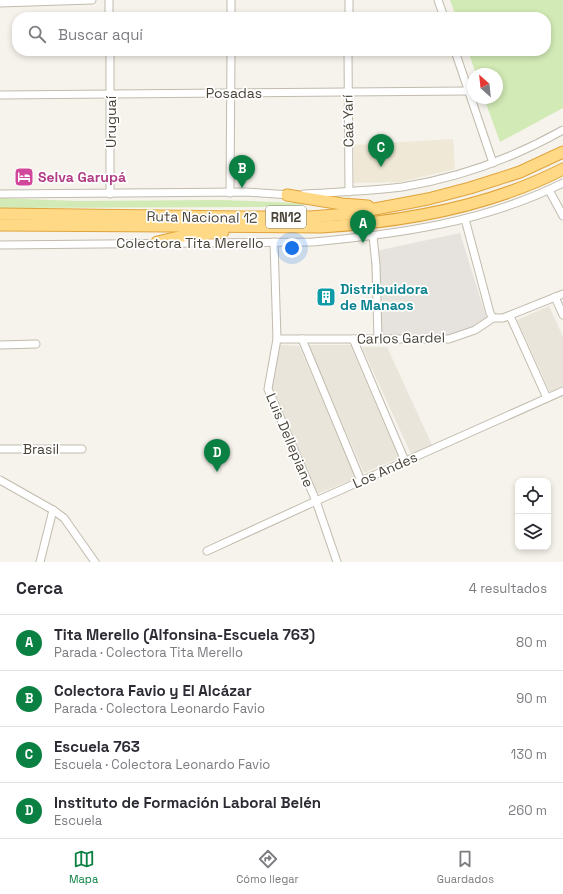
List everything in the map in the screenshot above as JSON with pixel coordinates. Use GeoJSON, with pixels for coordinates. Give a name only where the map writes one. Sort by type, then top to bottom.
{"type":"FeatureCollection","features":[{"type":"Feature","properties":{"kind":"highway","name":"Ruta Nacional 12"},"geometry":{"type":"LineString","coordinates":[[0,214],[310,217],[348,214],[389,207],[470,188],[520,172],[563,152]]}},
{"type":"Feature","properties":{"kind":"highway","name":"Ruta Nacional 12"},"geometry":{"type":"LineString","coordinates":[[0,225],[321,227],[351,225],[429,214],[475,202],[514,190],[543,179],[563,169]]}},
{"type":"Feature","properties":{"kind":"highway"},"geometry":{"type":"LineString","coordinates":[[287,195],[342,204],[389,207]]}},
{"type":"Feature","properties":{"kind":"highway"},"geometry":{"type":"LineString","coordinates":[[156,242],[183,236],[275,226]]}},
{"type":"Feature","properties":{"kind":"street"},"geometry":{"type":"LineString","coordinates":[[0,3],[92,0]]}},
{"type":"Feature","properties":{"kind":"street"},"geometry":{"type":"LineString","coordinates":[[108,0],[109,12]]}},
{"type":"Feature","properties":{"kind":"street"},"geometry":{"type":"LineString","coordinates":[[230,0],[230,12]]}},
{"type":"Feature","properties":{"kind":"street"},"geometry":{"type":"LineString","coordinates":[[348,12],[349,0]]}},
{"type":"Feature","properties":{"kind":"street"},"geometry":{"type":"LineString","coordinates":[[438,0],[442,12]]}},
{"type":"Feature","properties":{"kind":"street","name":"Uruguaí"},"geometry":{"type":"LineString","coordinates":[[110,56],[110,194]]}},
{"type":"Feature","properties":{"kind":"street"},"geometry":{"type":"LineString","coordinates":[[230,193],[231,56]]}},
{"type":"Feature","properties":{"kind":"street","name":"Caá Yarí"},"geometry":{"type":"LineString","coordinates":[[348,56],[350,192]]}},
{"type":"Feature","properties":{"kind":"street"},"geometry":{"type":"LineString","coordinates":[[457,56],[467,89]]}},
{"type":"Feature","properties":{"kind":"street","name":"Posadas"},"geometry":{"type":"LineString","coordinates":[[0,95],[111,93],[467,92]]}},
{"type":"Feature","properties":{"kind":"street"},"geometry":{"type":"LineString","coordinates":[[472,104],[493,163]]}},
{"type":"Feature","properties":{"kind":"street"},"geometry":{"type":"LineString","coordinates":[[0,194],[230,193],[287,195],[350,192],[406,186],[458,174],[493,163],[536,145],[563,130]]}},
{"type":"Feature","properties":{"kind":"street","name":"Colectora Tita Merello"},"geometry":{"type":"LineString","coordinates":[[0,245],[156,242],[313,242],[373,236],[465,219],[516,204],[563,183]]}},
{"type":"Feature","properties":{"kind":"street"},"geometry":{"type":"LineString","coordinates":[[549,190],[563,216]]}},
{"type":"Feature","properties":{"kind":"street"},"geometry":{"type":"LineString","coordinates":[[465,219],[490,313],[494,318]]}},
{"type":"Feature","properties":{"kind":"street"},"geometry":{"type":"LineString","coordinates":[[373,236],[376,265],[378,339]]}},
{"type":"Feature","properties":{"kind":"street","name":"Luis Dellepiane"},"geometry":{"type":"LineString","coordinates":[[274,242],[277,339],[268,389],[316,501],[337,562]]}},
{"type":"Feature","properties":{"kind":"street","name":"Carlos Gardel"},"geometry":{"type":"LineString","coordinates":[[277,339],[449,339],[475,330],[494,318],[510,316],[563,294]]}},
{"type":"Feature","properties":{"kind":"street"},"geometry":{"type":"LineString","coordinates":[[555,297],[563,315]]}},
{"type":"Feature","properties":{"kind":"street"},"geometry":{"type":"LineString","coordinates":[[510,316],[547,398]]}},
{"type":"Feature","properties":{"kind":"street"},"geometry":{"type":"LineString","coordinates":[[302,339],[361,481]]}},
{"type":"Feature","properties":{"kind":"street"},"geometry":{"type":"LineString","coordinates":[[353,339],[405,461]]}},
{"type":"Feature","properties":{"kind":"street"},"geometry":{"type":"LineString","coordinates":[[0,345],[36,344]]}},
{"type":"Feature","properties":{"kind":"street","name":"Los Andes"},"geometry":{"type":"LineString","coordinates":[[207,552],[316,501],[563,391]]}},
{"type":"Feature","properties":{"kind":"street","name":"Brasil"},"geometry":{"type":"LineString","coordinates":[[0,449],[82,449]]}},
{"type":"Feature","properties":{"kind":"street"},"geometry":{"type":"LineString","coordinates":[[0,480],[53,510],[64,518],[74,530],[95,562]]}},
{"type":"Feature","properties":{"kind":"street"},"geometry":{"type":"LineString","coordinates":[[40,562],[53,510]]}},
{"type":"Feature","properties":{"kind":"shaded area"},"geometry":{"type":"Polygon","coordinates":[[[453,139],[455,169],[400,182],[354,183],[354,145],[453,139]]]}},
{"type":"Feature","properties":{"kind":"shaded area"},"geometry":{"type":"Polygon","coordinates":[[[460,233],[488,323],[451,335],[374,336],[371,252],[460,233]]]}},
{"type":"Feature","properties":{"kind":"shaded area"},"geometry":{"type":"Polygon","coordinates":[[[549,306],[563,337],[563,386],[550,392],[517,320],[549,306]]]}},
{"type":"Feature","properties":{"kind":"shaded area"},"geometry":{"type":"Polygon","coordinates":[[[280,345],[299,346],[356,478],[317,494],[272,388],[280,345]]]}},
{"type":"Feature","properties":{"kind":"shaded area"},"geometry":{"type":"Polygon","coordinates":[[[308,345],[350,345],[399,458],[364,473],[308,345]]]}},
{"type":"Feature","properties":{"kind":"shaded area"},"geometry":{"type":"Polygon","coordinates":[[[362,347],[387,347],[432,445],[411,454],[362,347]]]}},
{"type":"Feature","properties":{"kind":"green space"},"geometry":{"type":"Polygon","coordinates":[[[450,0],[563,0],[563,108],[500,142],[486,104],[503,104],[503,68],[474,68],[470,56],[551,56],[551,12],[454,12],[450,0]]]}},
{"type":"Feature","properties":{"kind":"green space"},"geometry":{"type":"Polygon","coordinates":[[[0,198],[77,201],[222,200],[324,204],[258,207],[0,208],[0,198]]]}},
{"type":"Feature","properties":{"kind":"place","name":"Escuela 763"},"geometry":{"type":"Point","coordinates":[381,167]}},
{"type":"Feature","properties":{"kind":"place","name":"Selva Garupá"},"geometry":{"type":"Point","coordinates":[24,177]}},
{"type":"Feature","properties":{"kind":"place","name":"Colectora Favio y El Alcázar"},"geometry":{"type":"Point","coordinates":[242,188]}},
{"type":"Feature","properties":{"kind":"place","name":"Tita Merello (Alfonsina-Escuela 763)"},"geometry":{"type":"Point","coordinates":[363,243]}},
{"type":"Feature","properties":{"kind":"place","name":"Distribuidora de Manaos"},"geometry":{"type":"Point","coordinates":[326,297]}},
{"type":"Feature","properties":{"kind":"place","name":"Instituto de Formación Laboral Belén"},"geometry":{"type":"Point","coordinates":[217,472]}}]}
